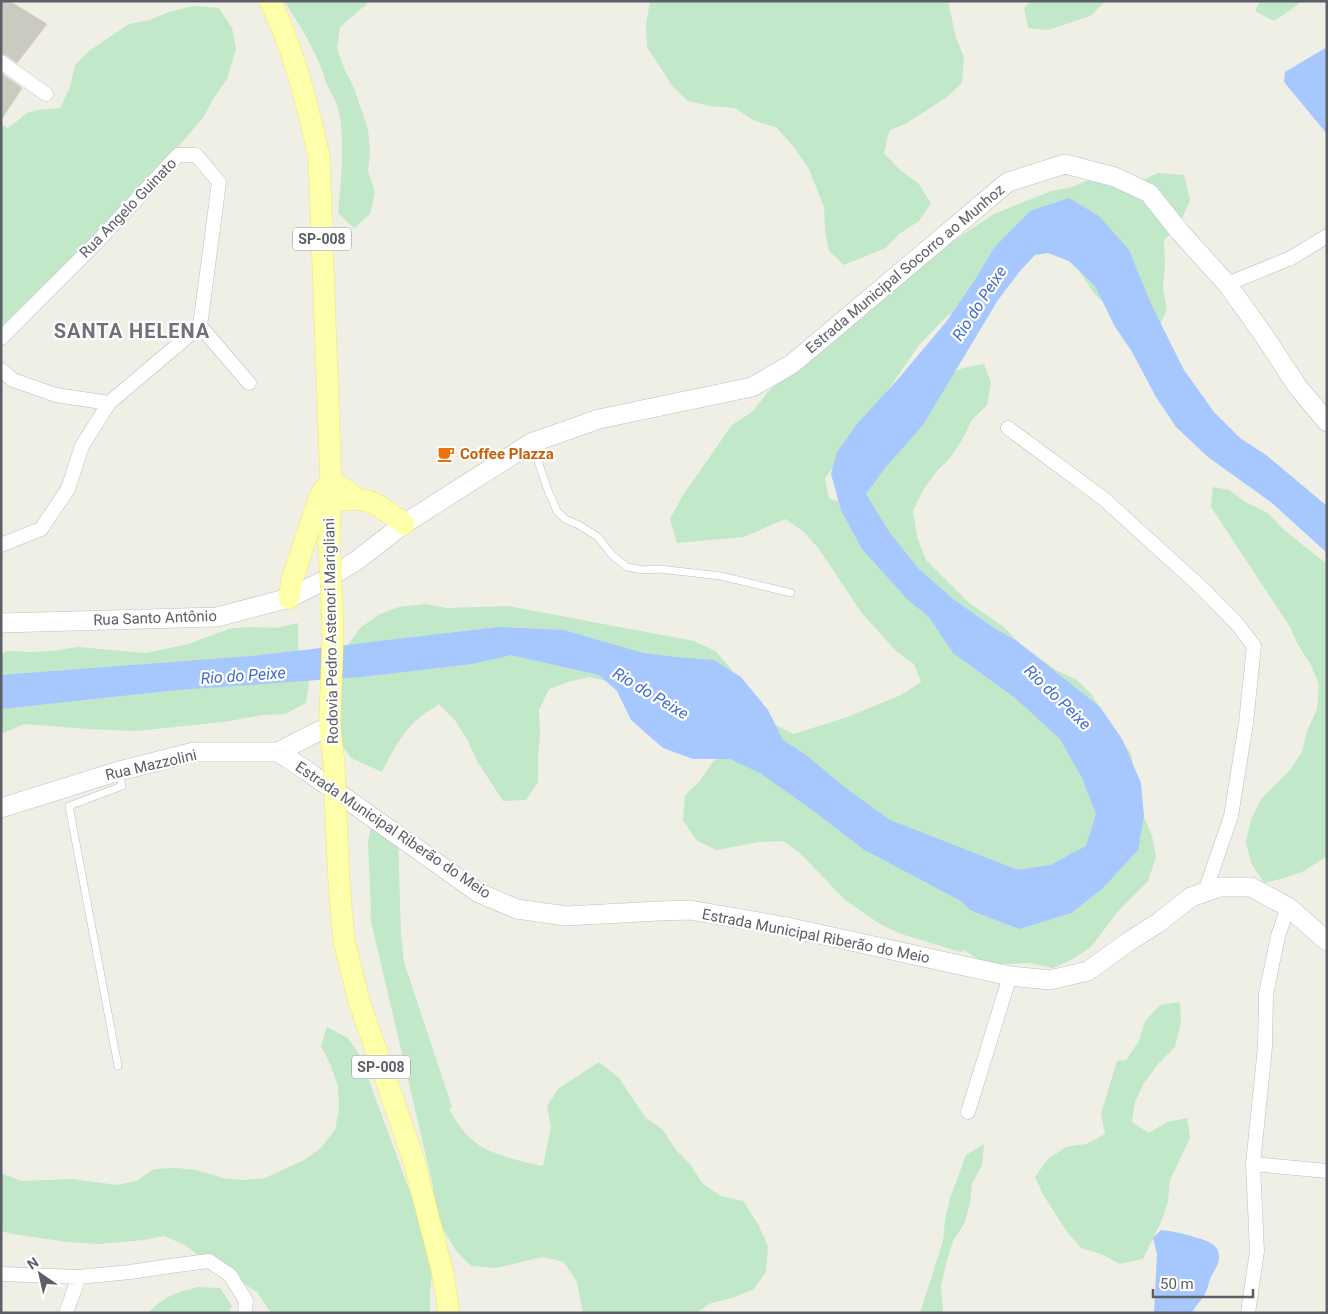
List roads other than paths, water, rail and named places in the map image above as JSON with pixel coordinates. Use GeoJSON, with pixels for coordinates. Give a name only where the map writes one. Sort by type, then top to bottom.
{"type":"FeatureCollection","features":[{"type":"Feature","properties":{"kind":"main road","name":"Rodovia Pedro Astenori Marigliani"},"geometry":{"type":"LineString","coordinates":[[270,1],[281,11],[319,156],[333,635],[330,721],[344,941],[358,1001],[414,1161],[443,1274],[449,1313]]}},
{"type":"Feature","properties":{"kind":"main road"},"geometry":{"type":"LineString","coordinates":[[289,598],[292,580],[318,502],[327,487],[330,494],[357,499],[379,506],[404,524]]}},
{"type":"Feature","properties":{"kind":"street"},"geometry":{"type":"LineString","coordinates":[[1,62],[46,94]]}},
{"type":"Feature","properties":{"kind":"street","name":"Rua Angelo Guinato"},"geometry":{"type":"LineString","coordinates":[[1,338],[98,241],[178,155],[196,154],[219,182],[200,326]]}},
{"type":"Feature","properties":{"kind":"street","name":"Estrada Municipal Socorro ao Munhoz"},"geometry":{"type":"LineString","coordinates":[[404,524],[531,443],[598,419],[752,387],[792,364],[1008,182],[1065,164],[1115,176],[1149,193],[1180,232],[1227,284],[1298,386],[1327,422]]}},
{"type":"Feature","properties":{"kind":"street"},"geometry":{"type":"LineString","coordinates":[[1227,284],[1291,258],[1327,236]]}},
{"type":"Feature","properties":{"kind":"street"},"geometry":{"type":"LineString","coordinates":[[1,545],[41,529],[68,489],[82,446],[109,403],[200,326],[249,383]]}},
{"type":"Feature","properties":{"kind":"street"},"geometry":{"type":"LineString","coordinates":[[1,370],[13,380],[56,395],[109,403]]}},
{"type":"Feature","properties":{"kind":"street"},"geometry":{"type":"LineString","coordinates":[[1008,428],[1104,499],[1203,589],[1238,625],[1254,646],[1246,723],[1231,816],[1205,892]]}},
{"type":"Feature","properties":{"kind":"street","name":"Rua Santo Antônio"},"geometry":{"type":"LineString","coordinates":[[1,622],[217,617],[289,598],[325,580],[356,561],[404,524]]}},
{"type":"Feature","properties":{"kind":"street","name":"Rua Mazzolini"},"geometry":{"type":"LineString","coordinates":[[1,808],[119,771],[194,752],[278,752],[318,731],[330,721]]}},
{"type":"Feature","properties":{"kind":"street","name":"Estrada Municipal Riberão do Meio"},"geometry":{"type":"LineString","coordinates":[[278,752],[479,893],[517,910],[566,916],[690,910],[787,927],[1010,976],[1050,980],[1088,971],[1158,923],[1191,897],[1220,887],[1250,887],[1288,907],[1327,941]]}},
{"type":"Feature","properties":{"kind":"street"},"geometry":{"type":"LineString","coordinates":[[1248,1313],[1257,1251],[1253,1164],[1266,1047],[1266,994],[1278,936],[1288,907]]}},
{"type":"Feature","properties":{"kind":"street"},"geometry":{"type":"LineString","coordinates":[[968,1112],[1010,976]]}},
{"type":"Feature","properties":{"kind":"street"},"geometry":{"type":"LineString","coordinates":[[1253,1164],[1327,1171]]}},
{"type":"Feature","properties":{"kind":"street"},"geometry":{"type":"LineString","coordinates":[[1,1274],[79,1277],[209,1262],[230,1275],[246,1301],[245,1313]]}},
{"type":"Feature","properties":{"kind":"street"},"geometry":{"type":"LineString","coordinates":[[66,1313],[79,1277]]}},
{"type":"Feature","properties":{"kind":"lane"},"geometry":{"type":"LineString","coordinates":[[531,443],[556,511],[565,519],[598,537],[612,555],[627,567],[721,576],[791,593]]}},
{"type":"Feature","properties":{"kind":"lane"},"geometry":{"type":"LineString","coordinates":[[118,1066],[69,806],[122,786],[119,771]]}},
{"type":"Feature","properties":{"kind":"water"},"geometry":{"type":"Polygon","coordinates":[[[1327,47],[1327,134],[1284,82],[1285,72],[1327,47]]]}},
{"type":"Feature","properties":{"kind":"water","name":"Rio do Peixe"},"geometry":{"type":"Polygon","coordinates":[[[1069,198],[1099,216],[1129,250],[1152,306],[1184,370],[1214,412],[1240,438],[1266,455],[1327,506],[1327,553],[1272,503],[1208,457],[1176,427],[1156,397],[1132,352],[1114,325],[1095,286],[1069,261],[1048,253],[1035,255],[998,300],[923,425],[885,468],[866,494],[890,533],[919,569],[953,599],[994,628],[1017,641],[1100,707],[1122,739],[1141,783],[1144,816],[1138,850],[1102,889],[1071,913],[1019,929],[970,910],[961,901],[863,849],[760,773],[730,759],[693,759],[663,748],[631,720],[617,691],[599,675],[511,655],[472,664],[361,677],[177,690],[1,709],[1,675],[251,656],[499,627],[564,630],[643,653],[714,660],[741,677],[768,710],[783,740],[806,755],[847,789],[890,820],[1018,870],[1050,865],[1086,846],[1096,814],[1082,778],[1060,739],[1014,697],[953,653],[929,617],[907,599],[862,549],[841,510],[831,474],[837,452],[857,424],[946,322],[994,248],[1030,211],[1069,198]]]}},
{"type":"Feature","properties":{"kind":"water"},"geometry":{"type":"Polygon","coordinates":[[[1161,1230],[1205,1240],[1214,1245],[1219,1253],[1218,1263],[1206,1292],[1192,1313],[1154,1313],[1157,1254],[1153,1238],[1161,1230]]]}},
{"type":"Feature","properties":{"kind":"place","name":"Coffee Plazza"},"geometry":{"type":"Point","coordinates":[446,454]}},
{"type":"Feature","properties":{"kind":"district","name":"SANTA HELENA"},"geometry":{"type":"Point","coordinates":[132,331]}}]}
